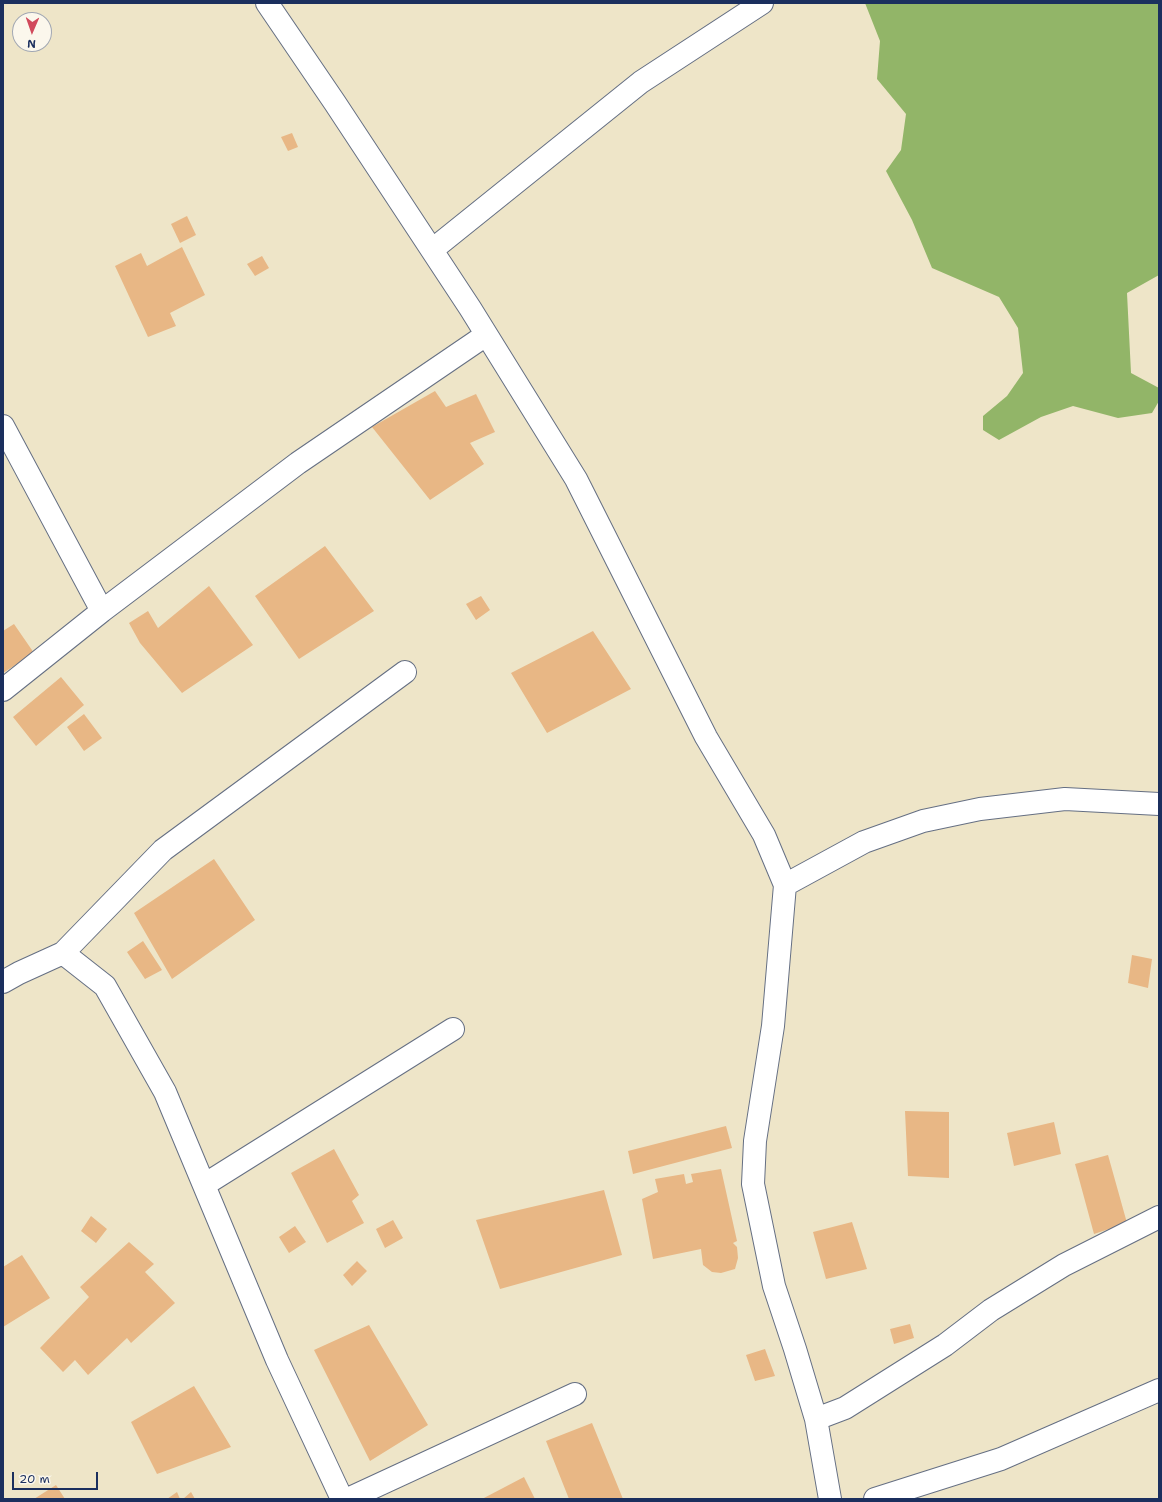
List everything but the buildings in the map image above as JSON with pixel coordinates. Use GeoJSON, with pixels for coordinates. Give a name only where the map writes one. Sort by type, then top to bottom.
{"type":"FeatureCollection","features":[{"type":"Feature","properties":{"kind":"street"},"geometry":{"type":"LineString","coordinates":[[267,3],[432,250],[576,479],[706,737],[764,835],[785,885],[773,1026],[755,1141],[753,1184],[774,1286],[816,1419],[830,1499]]}},
{"type":"Feature","properties":{"kind":"street"},"geometry":{"type":"LineString","coordinates":[[432,250],[641,82],[762,3]]}},
{"type":"Feature","properties":{"kind":"street"},"geometry":{"type":"LineString","coordinates":[[3,690],[102,611],[298,463],[486,335]]}},
{"type":"Feature","properties":{"kind":"street"},"geometry":{"type":"LineString","coordinates":[[3,426],[102,611]]}},
{"type":"Feature","properties":{"kind":"street"},"geometry":{"type":"LineString","coordinates":[[3,982],[63,953],[163,850],[405,672]]}},
{"type":"Feature","properties":{"kind":"street"},"geometry":{"type":"LineString","coordinates":[[785,885],[864,842],[923,821],[980,809],[1065,799],[1159,804]]}},
{"type":"Feature","properties":{"kind":"street"},"geometry":{"type":"LineString","coordinates":[[63,953],[105,986],[165,1092],[277,1360],[342,1499]]}},
{"type":"Feature","properties":{"kind":"street"},"geometry":{"type":"LineString","coordinates":[[204,1185],[453,1029]]}},
{"type":"Feature","properties":{"kind":"street"},"geometry":{"type":"LineString","coordinates":[[816,1419],[845,1408],[945,1345],[991,1310],[1064,1265],[1159,1217]]}},
{"type":"Feature","properties":{"kind":"street"},"geometry":{"type":"LineString","coordinates":[[875,1499],[1001,1459],[1159,1390]]}},
{"type":"Feature","properties":{"kind":"street"},"geometry":{"type":"LineString","coordinates":[[348,1499],[575,1394]]}},
{"type":"Feature","properties":{"kind":"green space"},"geometry":{"type":"Polygon","coordinates":[[[865,3],[1159,3],[1159,275],[1127,293],[1131,373],[1159,388],[1159,401],[1152,413],[1118,418],[1073,406],[1041,417],[999,440],[983,430],[983,416],[1007,396],[1023,373],[1018,328],[999,297],[932,268],[912,220],[886,171],[901,150],[906,114],[877,79],[880,41],[865,3]]]}}]}
